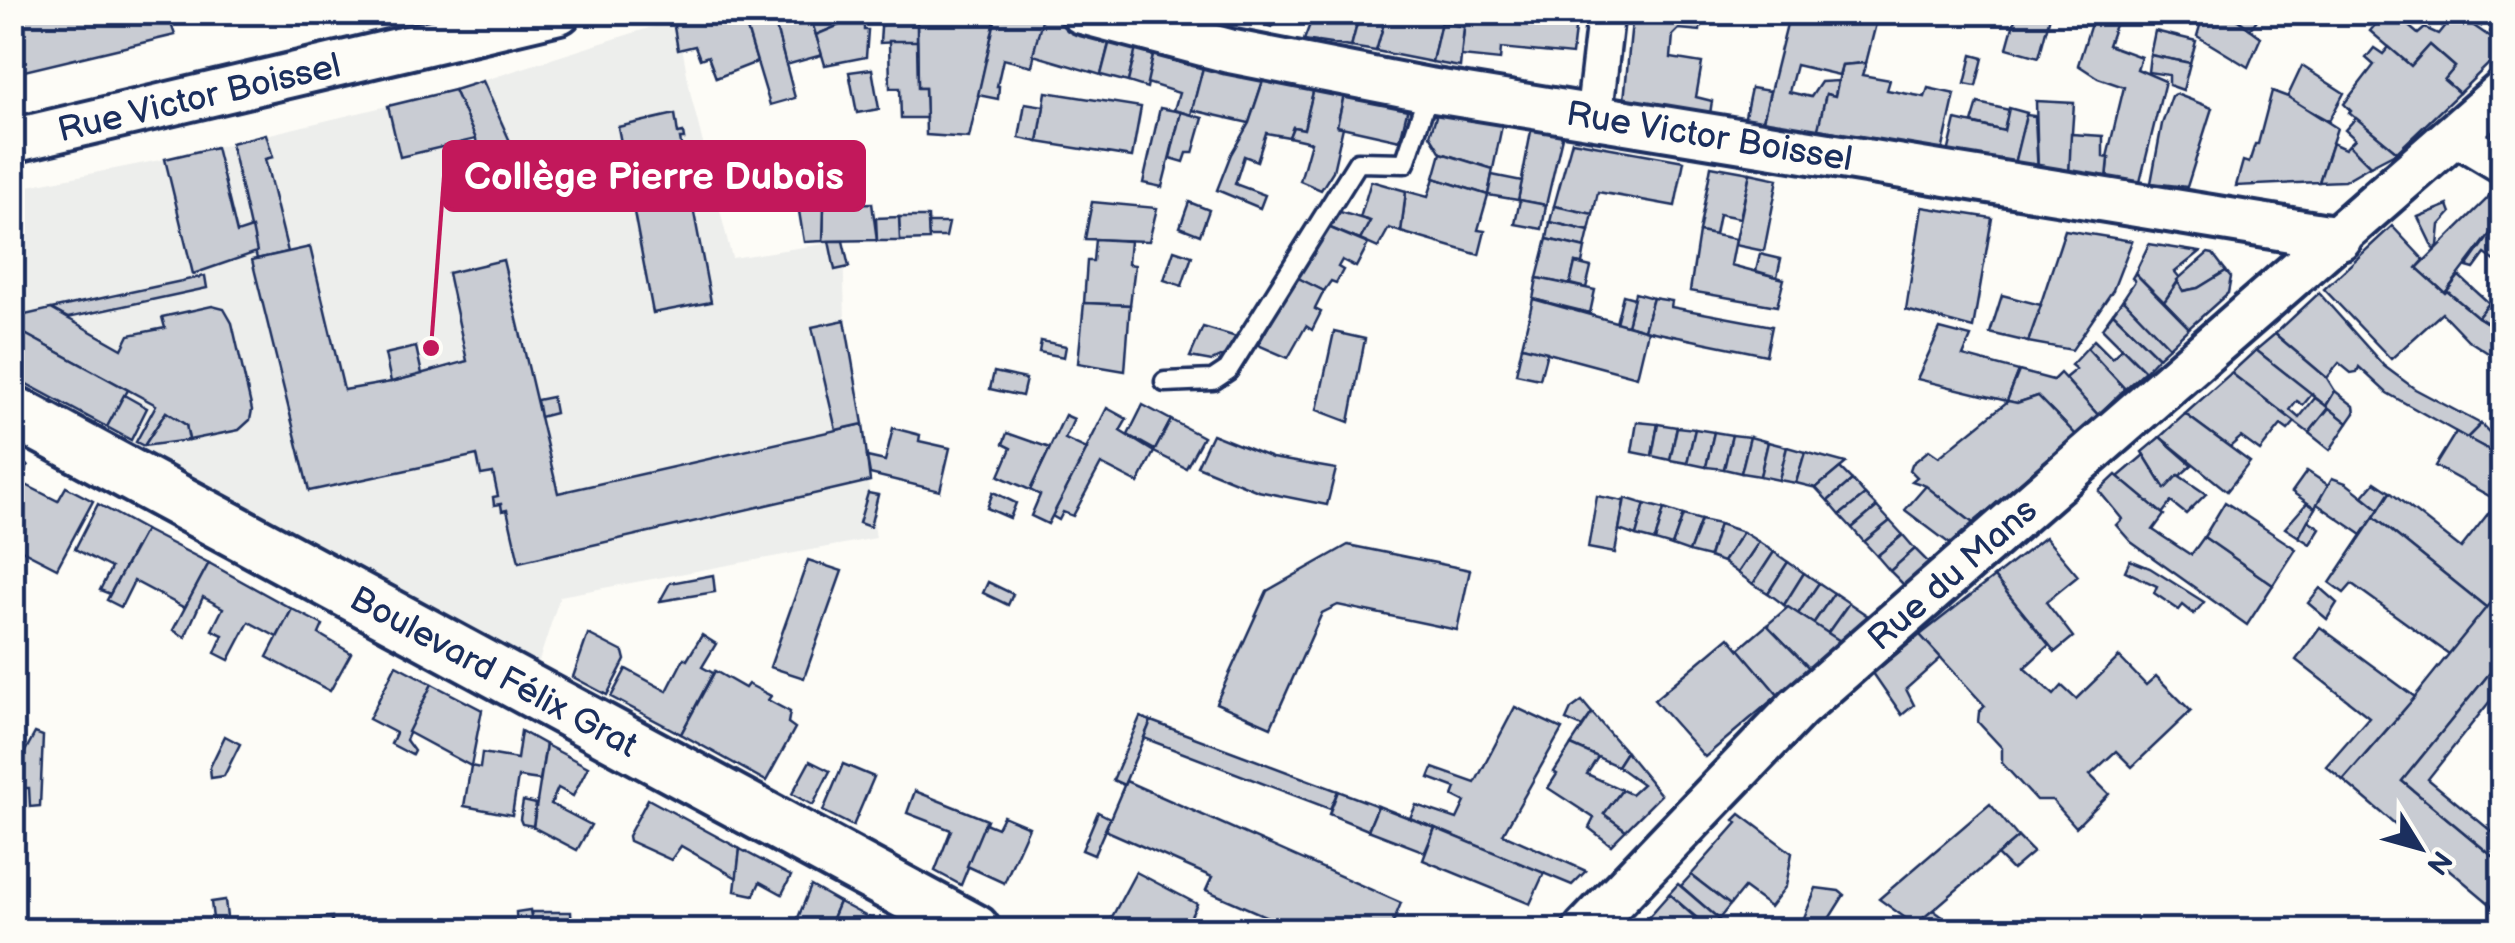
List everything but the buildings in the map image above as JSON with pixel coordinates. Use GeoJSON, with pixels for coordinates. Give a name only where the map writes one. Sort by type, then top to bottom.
{"type":"FeatureCollection","features":[{"type":"Feature","properties":{"kind":"main road","name":"Boulevard Félix Grat"},"geometry":{"type":"LineString","coordinates":[[12,411],[974,930]]}},
{"type":"Feature","properties":{"kind":"street","name":"Rue Victor Boissel"},"geometry":{"type":"LineString","coordinates":[[12,141],[559,12]]}},
{"type":"Feature","properties":{"kind":"street","name":"Rue Victor Boissel"},"geometry":{"type":"LineString","coordinates":[[1082,12],[1229,51],[1429,90],[2340,238]]}},
{"type":"Feature","properties":{"kind":"street"},"geometry":{"type":"LineString","coordinates":[[1594,116],[1606,12]]}},
{"type":"Feature","properties":{"kind":"street","name":"Rue du Mans"},"geometry":{"type":"LineString","coordinates":[[1585,930],[1798,708],[2502,94]]}},
{"type":"Feature","properties":{"kind":"street"},"geometry":{"type":"LineString","coordinates":[[2456,137],[2502,166]]}},
{"type":"Feature","properties":{"kind":"lane"},"geometry":{"type":"LineString","coordinates":[[1165,382],[1213,380],[1228,370],[1358,162],[1406,163],[1429,90]]}},
{"type":"Feature","properties":{"kind":"path"},"geometry":{"type":"LineString","coordinates":[[2464,12],[2493,32]]}},
{"type":"Feature","properties":{"kind":"shaded area"},"geometry":{"type":"Polygon","coordinates":[[[677,19],[691,96],[732,258],[843,241],[845,320],[876,538],[560,596],[537,667],[13,377],[13,189],[165,159],[454,90],[677,19]]]}},
{"type":"Feature","properties":{"kind":"place","name":"Collège Pierre Dubois"},"geometry":{"type":"Point","coordinates":[431,348]}}]}
